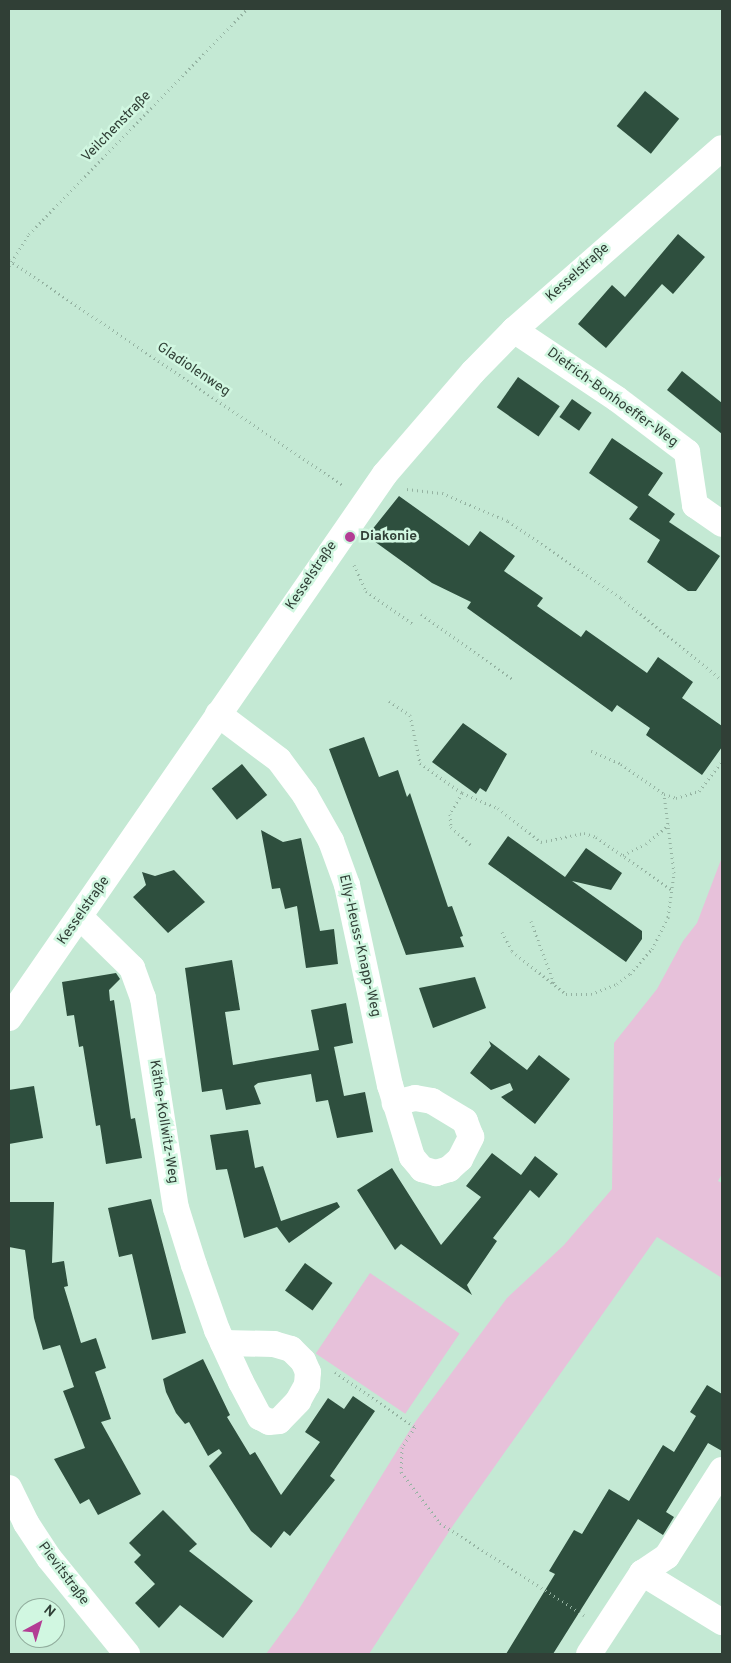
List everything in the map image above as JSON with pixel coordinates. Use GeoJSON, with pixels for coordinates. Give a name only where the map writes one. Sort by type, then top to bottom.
{"type":"FeatureCollection","features":[{"type":"Feature","properties":{"kind":"street","name":"Kesselstraße"},"geometry":{"type":"LineString","coordinates":[[9,1018],[364,500],[472,372],[514,330],[722,148]]}},
{"type":"Feature","properties":{"kind":"street","name":"Dietrich-Bonhoeffer-Weg"},"geometry":{"type":"LineString","coordinates":[[514,330],[617,399],[687,452],[695,505],[722,524]]}},
{"type":"Feature","properties":{"kind":"street","name":"Elly-Heuss-Knapp-Weg"},"geometry":{"type":"LineString","coordinates":[[218,714],[279,760],[305,795],[331,841],[348,885],[395,1103]]}},
{"type":"Feature","properties":{"kind":"street","name":"Käthe-Kollwitz-Weg"},"geometry":{"type":"LineString","coordinates":[[80,917],[132,968],[144,998],[176,1208],[223,1343],[260,1417],[269,1422],[279,1421],[298,1401],[307,1385],[308,1372]]}},
{"type":"Feature","properties":{"kind":"street"},"geometry":{"type":"LineString","coordinates":[[223,1343],[274,1344],[291,1349],[303,1361],[308,1372]]}},
{"type":"Feature","properties":{"kind":"street"},"geometry":{"type":"LineString","coordinates":[[588,1654],[642,1573],[667,1556],[722,1470]]}},
{"type":"Feature","properties":{"kind":"street","name":"Pievitstraße"},"geometry":{"type":"LineString","coordinates":[[9,1488],[26,1523],[49,1558],[127,1654]]}},
{"type":"Feature","properties":{"kind":"street"},"geometry":{"type":"LineString","coordinates":[[642,1573],[722,1622]]}},
{"type":"Feature","properties":{"kind":"path","name":"Veilchenstraße"},"geometry":{"type":"LineString","coordinates":[[9,266],[10,261],[29,234],[247,9]]}},
{"type":"Feature","properties":{"kind":"path","name":"Gladiolenweg"},"geometry":{"type":"LineString","coordinates":[[10,261],[364,500]]}},
{"type":"Feature","properties":{"kind":"path"},"geometry":{"type":"LineString","coordinates":[[399,486],[413,491],[442,493],[508,521],[628,603],[722,680]]}},
{"type":"Feature","properties":{"kind":"path"},"geometry":{"type":"LineString","coordinates":[[355,556],[356,572],[366,591],[413,624]]}},
{"type":"Feature","properties":{"kind":"path"},"geometry":{"type":"LineString","coordinates":[[421,614],[514,680]]}},
{"type":"Feature","properties":{"kind":"path"},"geometry":{"type":"LineString","coordinates":[[388,701],[410,715],[420,763],[462,793],[498,808],[541,842],[584,833],[596,837],[672,890]]}},
{"type":"Feature","properties":{"kind":"path"},"geometry":{"type":"LineString","coordinates":[[591,752],[621,764],[664,794],[676,798],[699,791],[722,762]]}},
{"type":"Feature","properties":{"kind":"path"},"geometry":{"type":"LineString","coordinates":[[462,793],[450,814],[451,827],[471,845]]}},
{"type":"Feature","properties":{"kind":"path"},"geometry":{"type":"LineString","coordinates":[[502,932],[512,951],[566,994],[591,994],[617,984],[630,974],[662,934],[672,890],[674,874],[664,794]]}},
{"type":"Feature","properties":{"kind":"path"},"geometry":{"type":"LineString","coordinates":[[623,856],[646,844],[669,825]]}},
{"type":"Feature","properties":{"kind":"path"},"geometry":{"type":"LineString","coordinates":[[531,921],[555,987]]}},
{"type":"Feature","properties":{"kind":"path"},"geometry":{"type":"LineString","coordinates":[[308,1372],[332,1370],[415,1427],[402,1447],[401,1472],[440,1523],[461,1539],[606,1628]]}},
{"type":"Feature","properties":{"kind":"shaded area"},"geometry":{"type":"Polygon","coordinates":[[[722,857],[722,1174],[718,1181],[722,1183],[722,1278],[657,1237],[454,1524],[369,1654],[266,1654],[299,1609],[413,1425],[507,1298],[564,1245],[612,1189],[614,1043],[657,989],[683,941],[697,923],[722,857]]]}},
{"type":"Feature","properties":{"kind":"shaded area"},"geometry":{"type":"Polygon","coordinates":[[[370,1273],[460,1333],[405,1414],[316,1353],[370,1273]]]}},
{"type":"Feature","properties":{"kind":"building"},"geometry":{"type":"Polygon","coordinates":[[[645,91],[679,119],[651,154],[617,126],[645,91]]]}},
{"type":"Feature","properties":{"kind":"building"},"geometry":{"type":"Polygon","coordinates":[[[678,234],[705,257],[673,294],[662,284],[606,348],[578,324],[612,285],[625,297],[678,234]]]}},
{"type":"Feature","properties":{"kind":"building"},"geometry":{"type":"Polygon","coordinates":[[[682,371],[722,403],[722,434],[667,390],[682,371]]]}},
{"type":"Feature","properties":{"kind":"building"},"geometry":{"type":"Polygon","coordinates":[[[518,377],[560,406],[539,437],[497,407],[518,377]]]}},
{"type":"Feature","properties":{"kind":"building"},"geometry":{"type":"Polygon","coordinates":[[[572,399],[592,413],[579,431],[559,417],[572,399]]]}},
{"type":"Feature","properties":{"kind":"building"},"geometry":{"type":"Polygon","coordinates":[[[612,438],[663,473],[648,495],[675,514],[669,522],[720,556],[696,591],[688,591],[647,562],[660,540],[629,519],[638,507],[589,473],[612,438]]]}},
{"type":"Feature","properties":{"kind":"building"},"geometry":{"type":"Polygon","coordinates":[[[399,496],[469,546],[480,531],[515,556],[504,571],[543,598],[537,606],[581,637],[586,630],[647,673],[658,657],[693,682],[682,698],[722,726],[722,747],[702,775],[646,735],[650,728],[617,705],[612,712],[467,608],[471,602],[432,583],[367,536],[399,496]]]}},
{"type":"Feature","properties":{"kind":"building"},"geometry":{"type":"Polygon","coordinates":[[[463,723],[507,754],[486,792],[480,788],[476,794],[432,762],[463,723]]]}},
{"type":"Feature","properties":{"kind":"building"},"geometry":{"type":"Polygon","coordinates":[[[364,737],[379,777],[398,770],[407,797],[410,793],[448,907],[452,906],[463,936],[460,937],[464,947],[406,955],[329,749],[364,737]]]}},
{"type":"Feature","properties":{"kind":"building"},"geometry":{"type":"Polygon","coordinates":[[[242,764],[267,795],[237,820],[212,789],[242,764]]]}},
{"type":"Feature","properties":{"kind":"building"},"geometry":{"type":"Polygon","coordinates":[[[261,830],[283,842],[301,838],[320,931],[334,929],[338,964],[306,968],[297,906],[285,909],[280,888],[272,889],[261,830]]]}},
{"type":"Feature","properties":{"kind":"building"},"geometry":{"type":"Polygon","coordinates":[[[508,836],[565,877],[586,848],[622,873],[611,890],[572,881],[642,931],[642,939],[626,962],[488,864],[508,836]]]}},
{"type":"Feature","properties":{"kind":"building"},"geometry":{"type":"Polygon","coordinates":[[[174,870],[205,902],[168,933],[133,897],[146,885],[142,872],[155,876],[174,870]]]}},
{"type":"Feature","properties":{"kind":"building"},"geometry":{"type":"Polygon","coordinates":[[[232,960],[240,1010],[225,1012],[233,1065],[319,1050],[311,1010],[346,1003],[353,1043],[329,1048],[334,1047],[344,1096],[365,1092],[373,1132],[337,1138],[328,1100],[316,1102],[311,1074],[258,1083],[254,1086],[261,1104],[226,1110],[222,1089],[202,1092],[185,968],[232,960]]]}},
{"type":"Feature","properties":{"kind":"building"},"geometry":{"type":"Polygon","coordinates":[[[116,973],[120,979],[109,990],[110,1001],[114,1000],[131,1119],[135,1118],[142,1158],[106,1164],[100,1125],[96,1126],[83,1046],[79,1047],[74,1015],[67,1016],[62,982],[116,973]]]}},
{"type":"Feature","properties":{"kind":"building"},"geometry":{"type":"Polygon","coordinates":[[[475,977],[486,1008],[433,1028],[419,988],[475,977]]]}},
{"type":"Feature","properties":{"kind":"building"},"geometry":{"type":"Polygon","coordinates":[[[489,1041],[527,1070],[539,1055],[570,1079],[535,1124],[501,1097],[513,1090],[510,1083],[491,1090],[470,1073],[491,1046],[489,1041]]]}},
{"type":"Feature","properties":{"kind":"building"},"geometry":{"type":"Polygon","coordinates":[[[34,1086],[43,1138],[9,1144],[9,1090],[34,1086]]]}},
{"type":"Feature","properties":{"kind":"building"},"geometry":{"type":"Polygon","coordinates":[[[248,1130],[255,1168],[263,1166],[281,1221],[337,1202],[340,1207],[289,1243],[277,1227],[244,1238],[227,1169],[216,1170],[210,1135],[248,1130]]]}},
{"type":"Feature","properties":{"kind":"building"},"geometry":{"type":"Polygon","coordinates":[[[492,1153],[521,1175],[535,1156],[558,1174],[539,1198],[530,1190],[493,1238],[497,1241],[467,1285],[472,1295],[401,1244],[395,1250],[357,1190],[392,1168],[441,1245],[481,1197],[466,1186],[492,1153]]]}},
{"type":"Feature","properties":{"kind":"building"},"geometry":{"type":"Polygon","coordinates":[[[151,1199],[186,1333],[152,1340],[132,1254],[119,1257],[108,1208],[151,1199]]]}},
{"type":"Feature","properties":{"kind":"building"},"geometry":{"type":"Polygon","coordinates":[[[9,1202],[54,1202],[52,1263],[64,1261],[68,1286],[64,1287],[81,1343],[96,1338],[106,1368],[95,1372],[111,1419],[101,1422],[141,1494],[98,1515],[89,1499],[80,1504],[54,1459],[85,1448],[63,1391],[74,1387],[60,1345],[43,1350],[34,1318],[25,1250],[9,1247],[9,1202]]]}},
{"type":"Feature","properties":{"kind":"building"},"geometry":{"type":"Polygon","coordinates":[[[305,1263],[333,1283],[313,1310],[285,1291],[305,1263]]]}},
{"type":"Feature","properties":{"kind":"building"},"geometry":{"type":"Polygon","coordinates":[[[203,1359],[230,1415],[227,1417],[250,1455],[255,1452],[281,1495],[320,1442],[305,1432],[328,1398],[344,1409],[353,1396],[375,1411],[330,1476],[335,1480],[290,1536],[284,1531],[271,1548],[251,1531],[209,1466],[222,1453],[219,1449],[208,1456],[189,1422],[185,1424],[176,1413],[166,1392],[163,1379],[203,1359]]]}},
{"type":"Feature","properties":{"kind":"building"},"geometry":{"type":"Polygon","coordinates":[[[707,1385],[722,1394],[722,1451],[708,1443],[666,1512],[674,1517],[663,1535],[638,1519],[553,1654],[506,1654],[555,1574],[549,1571],[574,1530],[582,1534],[609,1489],[629,1501],[663,1445],[674,1452],[696,1416],[690,1412],[707,1385]]]}},
{"type":"Feature","properties":{"kind":"building"},"geometry":{"type":"Polygon","coordinates":[[[163,1510],[197,1544],[189,1551],[253,1601],[223,1638],[180,1605],[159,1628],[135,1603],[155,1584],[134,1562],[141,1555],[129,1543],[163,1510]]]}},
{"type":"Feature","properties":{"kind":"place","name":"Diakonie"},"geometry":{"type":"Point","coordinates":[350,537]}}]}
